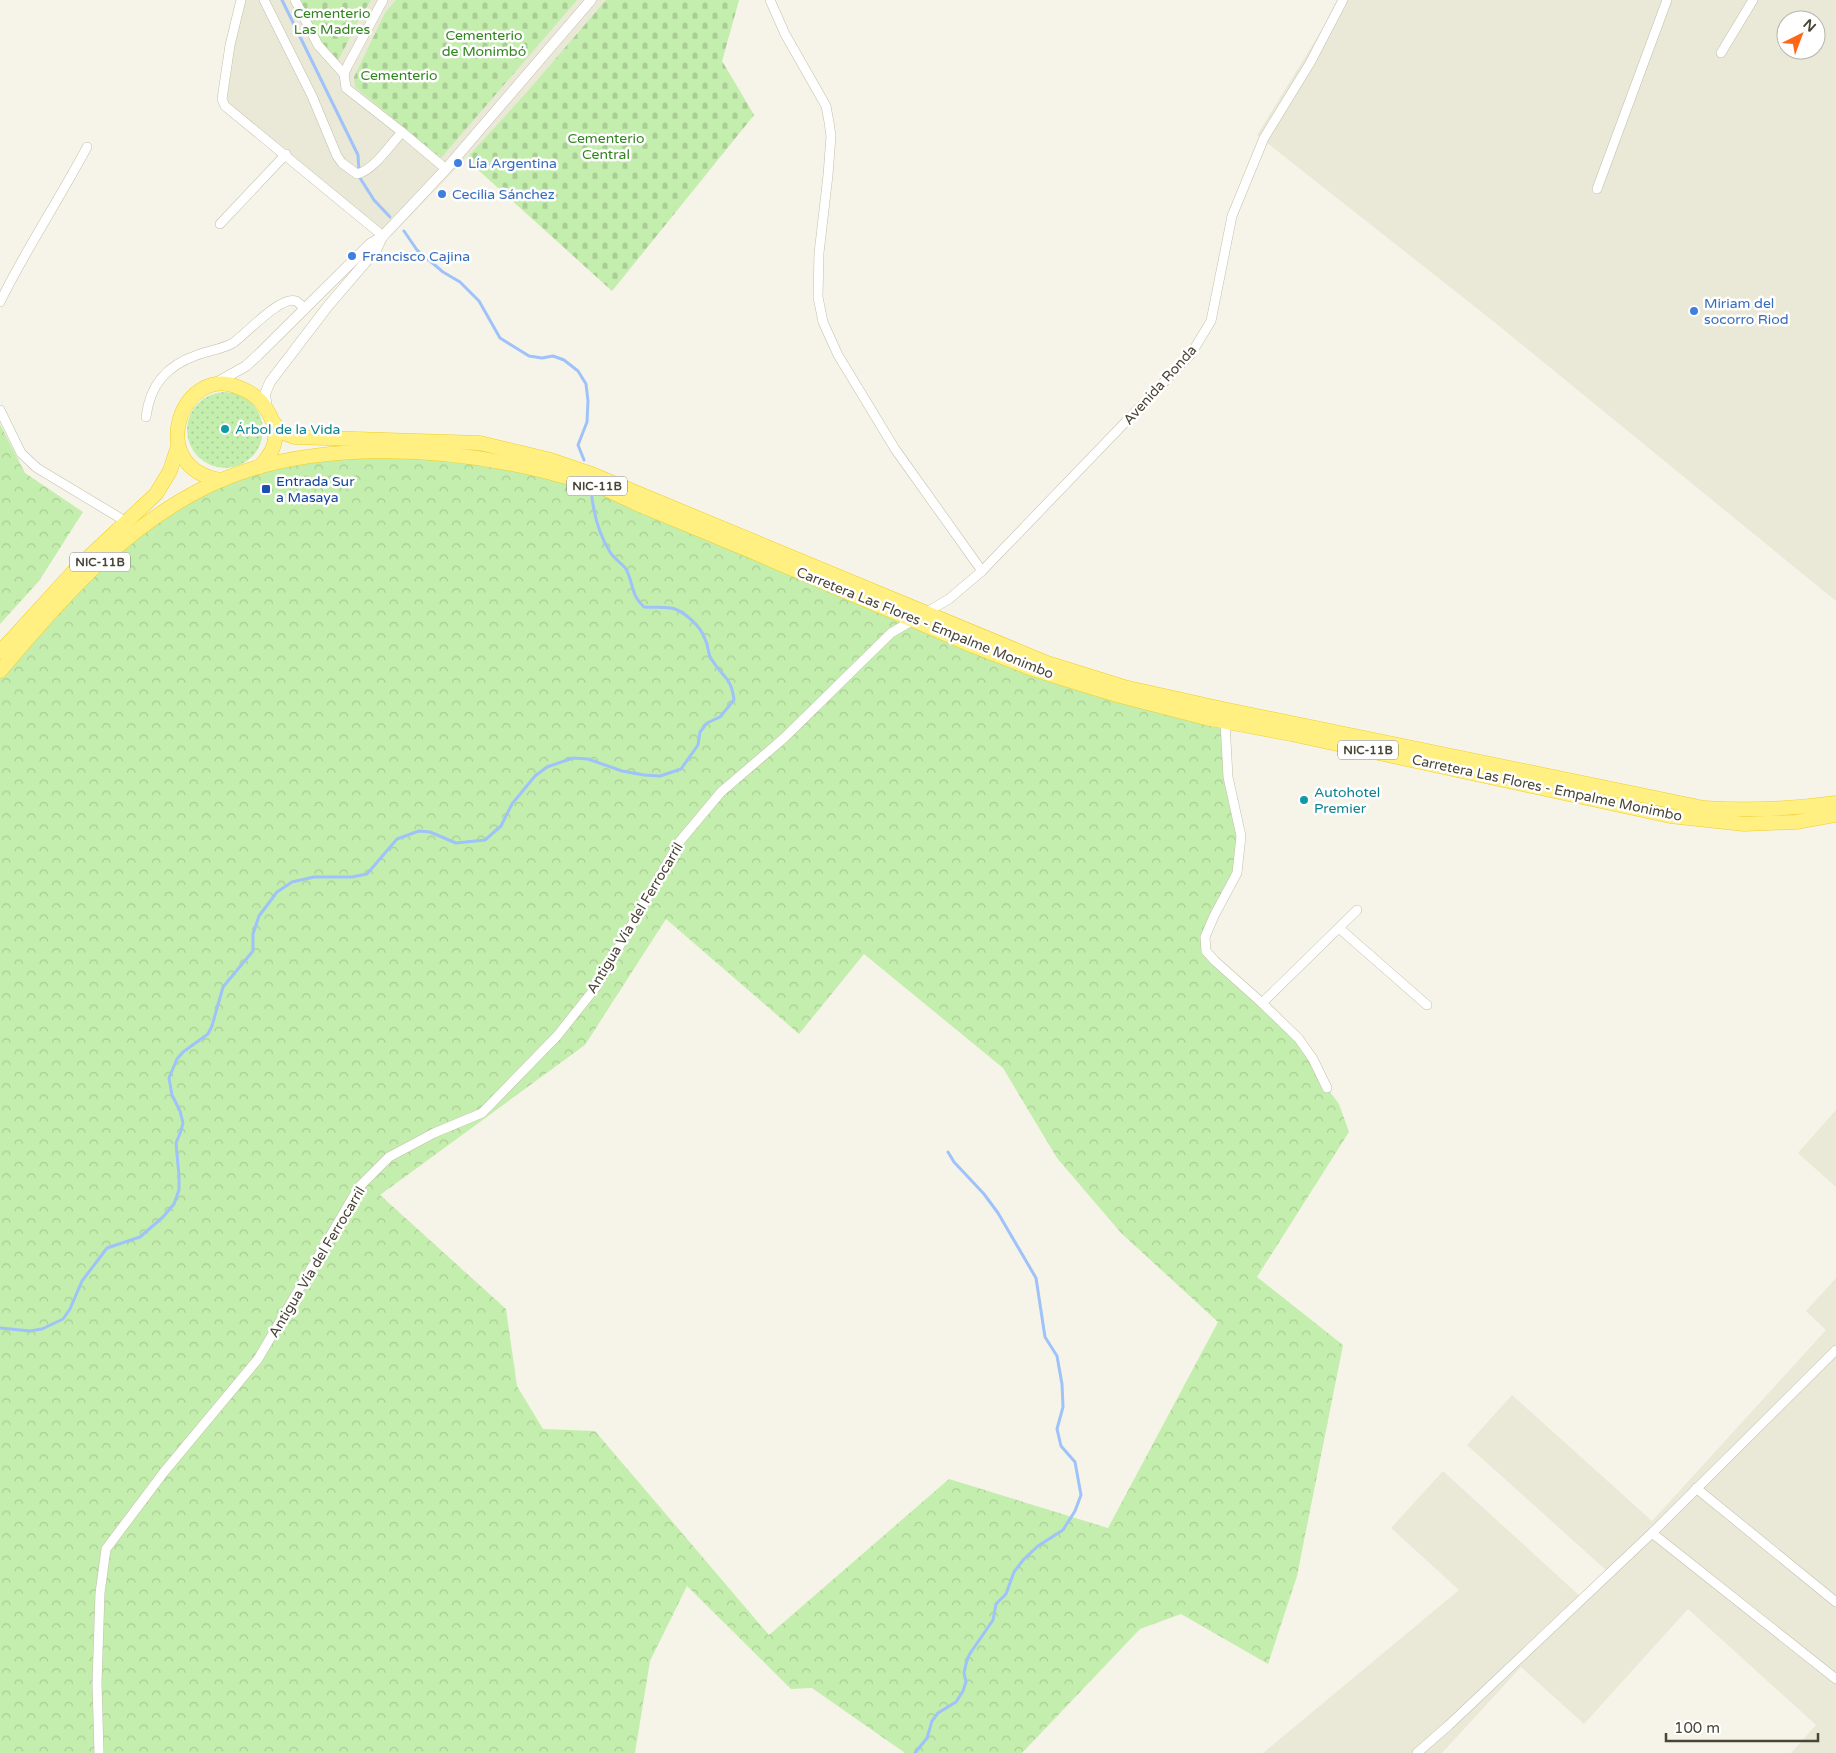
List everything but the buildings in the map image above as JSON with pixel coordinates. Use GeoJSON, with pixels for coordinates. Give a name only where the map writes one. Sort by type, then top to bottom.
{"type":"FeatureCollection","features":[{"type":"Feature","properties":{"kind":"highway","name":"NIC-11B"},"geometry":{"type":"LineString","coordinates":[[0,652],[76,569],[125,521],[146,505],[160,488],[170,471],[178,446],[176,436],[178,424],[187,404],[198,392],[214,384],[231,384],[256,396],[267,410],[273,422],[275,434],[274,449],[268,458],[259,467],[222,480],[172,507],[118,546],[47,616],[0,671]]}},
{"type":"Feature","properties":{"kind":"highway","name":"Carretera Las Flores - Empalme Monimbo"},"geometry":{"type":"LineString","coordinates":[[273,422],[283,433],[294,437],[480,443],[551,460],[590,473],[1047,663],[1124,687],[1223,710],[1704,808],[1766,810],[1836,802]]}},
{"type":"Feature","properties":{"kind":"highway"},"geometry":{"type":"LineString","coordinates":[[178,446],[183,458],[197,472],[212,479],[222,480]]}},
{"type":"Feature","properties":{"kind":"highway","name":"Carretera Las Flores - Empalme Monimbo"},"geometry":{"type":"LineString","coordinates":[[259,467],[314,456],[370,453],[451,455],[511,463],[589,483],[971,645],[1049,674],[1116,695],[1225,722],[1309,737],[1670,816],[1744,824],[1796,822],[1836,815]]}},
{"type":"Feature","properties":{"kind":"street"},"geometry":{"type":"LineString","coordinates":[[241,0],[230,45],[222,99],[225,106],[286,154],[308,175],[383,236]]}},
{"type":"Feature","properties":{"kind":"street"},"geometry":{"type":"LineString","coordinates":[[264,0],[312,96],[337,156],[342,163],[357,174],[363,173],[380,158],[402,132]]}},
{"type":"Feature","properties":{"kind":"street"},"geometry":{"type":"LineString","coordinates":[[295,0],[318,45],[344,74],[346,88],[446,169]]}},
{"type":"Feature","properties":{"kind":"street"},"geometry":{"type":"LineString","coordinates":[[344,74],[383,0]]}},
{"type":"Feature","properties":{"kind":"street"},"geometry":{"type":"LineString","coordinates":[[214,384],[246,366],[370,244],[383,236],[446,169],[591,0]]}},
{"type":"Feature","properties":{"kind":"street"},"geometry":{"type":"LineString","coordinates":[[770,0],[785,34],[826,106],[829,122],[828,165],[819,253],[818,296],[823,322],[838,355],[895,450],[982,571]]}},
{"type":"Feature","properties":{"kind":"street","name":"Avenida Ronda"},"geometry":{"type":"LineString","coordinates":[[912,620],[949,599],[982,571],[1191,354],[1211,321],[1232,216],[1261,146],[1310,63],[1343,0]]}},
{"type":"Feature","properties":{"kind":"street"},"geometry":{"type":"LineString","coordinates":[[1597,189],[1667,0]]}},
{"type":"Feature","properties":{"kind":"street"},"geometry":{"type":"LineString","coordinates":[[1721,53],[1753,0]]}},
{"type":"Feature","properties":{"kind":"street"},"geometry":{"type":"LineString","coordinates":[[0,302],[19,264],[46,216],[65,189],[87,147]]}},
{"type":"Feature","properties":{"kind":"street"},"geometry":{"type":"LineString","coordinates":[[220,224],[286,154]]}},
{"type":"Feature","properties":{"kind":"street"},"geometry":{"type":"LineString","coordinates":[[267,410],[265,394],[277,371],[376,250],[383,236]]}},
{"type":"Feature","properties":{"kind":"street"},"geometry":{"type":"LineString","coordinates":[[146,417],[153,392],[169,369],[186,359],[233,343],[278,305],[296,301],[305,309]]}},
{"type":"Feature","properties":{"kind":"street"},"geometry":{"type":"LineString","coordinates":[[0,410],[17,441],[21,453],[32,463],[125,521]]}},
{"type":"Feature","properties":{"kind":"street","name":"Antigua Vía del Ferrocarril"},"geometry":{"type":"LineString","coordinates":[[99,1753],[97,1683],[100,1593],[106,1549],[164,1472],[258,1359],[360,1187],[389,1157],[434,1132],[482,1113],[550,1043],[596,987],[680,841],[721,792],[784,738],[891,633],[912,620]]}},
{"type":"Feature","properties":{"kind":"street"},"geometry":{"type":"LineString","coordinates":[[1225,722],[1228,777],[1241,836],[1237,873],[1214,916],[1206,937],[1206,951],[1299,1039],[1313,1059],[1327,1088]]}},
{"type":"Feature","properties":{"kind":"street"},"geometry":{"type":"LineString","coordinates":[[1262,1003],[1358,910]]}},
{"type":"Feature","properties":{"kind":"street"},"geometry":{"type":"LineString","coordinates":[[1339,928],[1426,1005]]}},
{"type":"Feature","properties":{"kind":"street"},"geometry":{"type":"LineString","coordinates":[[1417,1753],[1449,1726],[1652,1533],[1836,1350]]}},
{"type":"Feature","properties":{"kind":"street"},"geometry":{"type":"LineString","coordinates":[[1696,1488],[1836,1602]]}},
{"type":"Feature","properties":{"kind":"street"},"geometry":{"type":"LineString","coordinates":[[1652,1533],[1836,1679]]}},
{"type":"Feature","properties":{"kind":"shaded area"},"geometry":{"type":"Polygon","coordinates":[[[236,0],[739,0],[722,61],[754,115],[612,291],[469,155],[391,236],[222,99],[236,0]]]}},
{"type":"Feature","properties":{"kind":"shaded area"},"geometry":{"type":"Polygon","coordinates":[[[1337,0],[1836,0],[1836,601],[1493,321],[1257,135],[1323,28],[1337,0]]]}},
{"type":"Feature","properties":{"kind":"shaded area"},"geometry":{"type":"Polygon","coordinates":[[[1836,1110],[1836,1187],[1798,1153],[1836,1110]]]}},
{"type":"Feature","properties":{"kind":"shaded area"},"geometry":{"type":"Polygon","coordinates":[[[1836,1278],[1836,1753],[1791,1753],[1816,1725],[1688,1609],[1584,1724],[1521,1667],[1442,1753],[1263,1753],[1459,1590],[1391,1528],[1443,1471],[1582,1598],[1607,1571],[1467,1445],[1512,1395],[1652,1521],[1826,1330],[1806,1311],[1836,1278]]]}},
{"type":"Feature","properties":{"kind":"green space","name":"Cementerio Las Madres"},"geometry":{"type":"Polygon","coordinates":[[[294,0],[371,0],[337,63],[328,57],[294,0]]]}},
{"type":"Feature","properties":{"kind":"green space"},"geometry":{"type":"Polygon","coordinates":[[[396,0],[577,0],[441,158],[355,87],[354,77],[385,13],[396,0]]]}},
{"type":"Feature","properties":{"kind":"green space","name":"Cementerio Central"},"geometry":{"type":"Polygon","coordinates":[[[606,0],[739,0],[722,61],[754,115],[612,291],[466,159],[527,92],[606,0]]]}},
{"type":"Feature","properties":{"kind":"green space"},"geometry":{"type":"Polygon","coordinates":[[[233,392],[246,398],[257,409],[263,422],[261,445],[246,462],[233,468],[217,468],[204,462],[189,445],[187,422],[193,409],[210,394],[233,392]]]}},
{"type":"Feature","properties":{"kind":"green space"},"geometry":{"type":"Polygon","coordinates":[[[0,424],[25,473],[83,512],[39,581],[0,624],[0,424]]]}},
{"type":"Feature","properties":{"kind":"green space"},"geometry":{"type":"Polygon","coordinates":[[[413,453],[589,483],[912,620],[1225,722],[1225,744],[1241,836],[1237,873],[1214,916],[1206,951],[1299,1039],[1327,1088],[1339,1104],[1349,1132],[1257,1277],[1343,1345],[1297,1576],[1268,1664],[1181,1614],[1140,1629],[1022,1753],[905,1753],[812,1688],[791,1689],[687,1586],[650,1661],[635,1753],[0,1753],[0,671],[146,524],[259,467],[413,453]],[[666,919],[585,1045],[380,1195],[506,1309],[517,1386],[543,1429],[595,1431],[769,1635],[949,1479],[1108,1528],[1218,1322],[1121,1233],[1057,1158],[1003,1068],[864,954],[799,1034],[666,919]]]}},
{"type":"Feature","properties":{"kind":"waterway"},"geometry":{"type":"LineString","coordinates":[[282,0],[358,155],[359,171]]}},
{"type":"Feature","properties":{"kind":"waterway"},"geometry":{"type":"LineString","coordinates":[[360,178],[374,200],[390,217]]}},
{"type":"Feature","properties":{"kind":"waterway"},"geometry":{"type":"LineString","coordinates":[[404,231],[417,250],[443,272],[460,282],[479,301],[500,338],[529,356],[542,358],[553,356],[564,360],[578,371],[586,384],[588,401],[587,422],[578,445],[584,460]]}},
{"type":"Feature","properties":{"kind":"waterway"},"geometry":{"type":"LineString","coordinates":[[0,1328],[30,1331],[42,1329],[63,1319],[70,1309],[82,1281],[107,1248],[140,1237],[163,1217],[174,1204],[179,1190],[176,1143],[183,1123],[180,1111],[172,1095],[169,1078],[177,1059],[183,1052],[208,1034],[223,987],[253,951],[253,934],[259,916],[277,892],[292,882],[314,877],[352,877],[367,874],[397,839],[419,831],[430,832],[456,843],[485,840],[501,826],[512,804],[535,776],[547,767],[573,758],[588,759],[622,771],[644,775],[660,776],[681,769],[698,745],[700,732],[707,723],[720,717],[734,700],[729,682],[710,657],[703,634],[693,621],[675,609],[644,607],[636,598],[626,569],[612,554],[599,530],[591,489]]}},
{"type":"Feature","properties":{"kind":"waterway"},"geometry":{"type":"LineString","coordinates":[[915,1753],[927,1738],[932,1721],[938,1713],[956,1702],[963,1691],[966,1682],[964,1673],[969,1655],[993,1620],[996,1604],[1006,1594],[1014,1572],[1038,1546],[1063,1530],[1075,1511],[1081,1495],[1075,1462],[1061,1446],[1057,1429],[1063,1407],[1062,1384],[1057,1356],[1045,1337],[1036,1278],[998,1213],[984,1194],[954,1162],[948,1152]]}},
{"type":"Feature","properties":{"kind":"place","name":"Lía Argentina"},"geometry":{"type":"Point","coordinates":[458,163]}},
{"type":"Feature","properties":{"kind":"place","name":"Cecilia Sánchez"},"geometry":{"type":"Point","coordinates":[442,194]}},
{"type":"Feature","properties":{"kind":"place","name":"Francisco Cajina"},"geometry":{"type":"Point","coordinates":[352,256]}},
{"type":"Feature","properties":{"kind":"place","name":"Miriam del socorro Riod"},"geometry":{"type":"Point","coordinates":[1694,311]}},
{"type":"Feature","properties":{"kind":"place","name":"Árbol de la Vida"},"geometry":{"type":"Point","coordinates":[225,429]}},
{"type":"Feature","properties":{"kind":"place","name":"Entrada Sur a Masaya"},"geometry":{"type":"Point","coordinates":[266,489]}},
{"type":"Feature","properties":{"kind":"place","name":"Autohotel Premier"},"geometry":{"type":"Point","coordinates":[1304,800]}},
{"type":"Feature","properties":{"kind":"park label","name":"Cementerio de Monimbó"},"geometry":{"type":"Point","coordinates":[484,43]}},
{"type":"Feature","properties":{"kind":"park label","name":"Cementerio"},"geometry":{"type":"Point","coordinates":[399,75]}}]}
